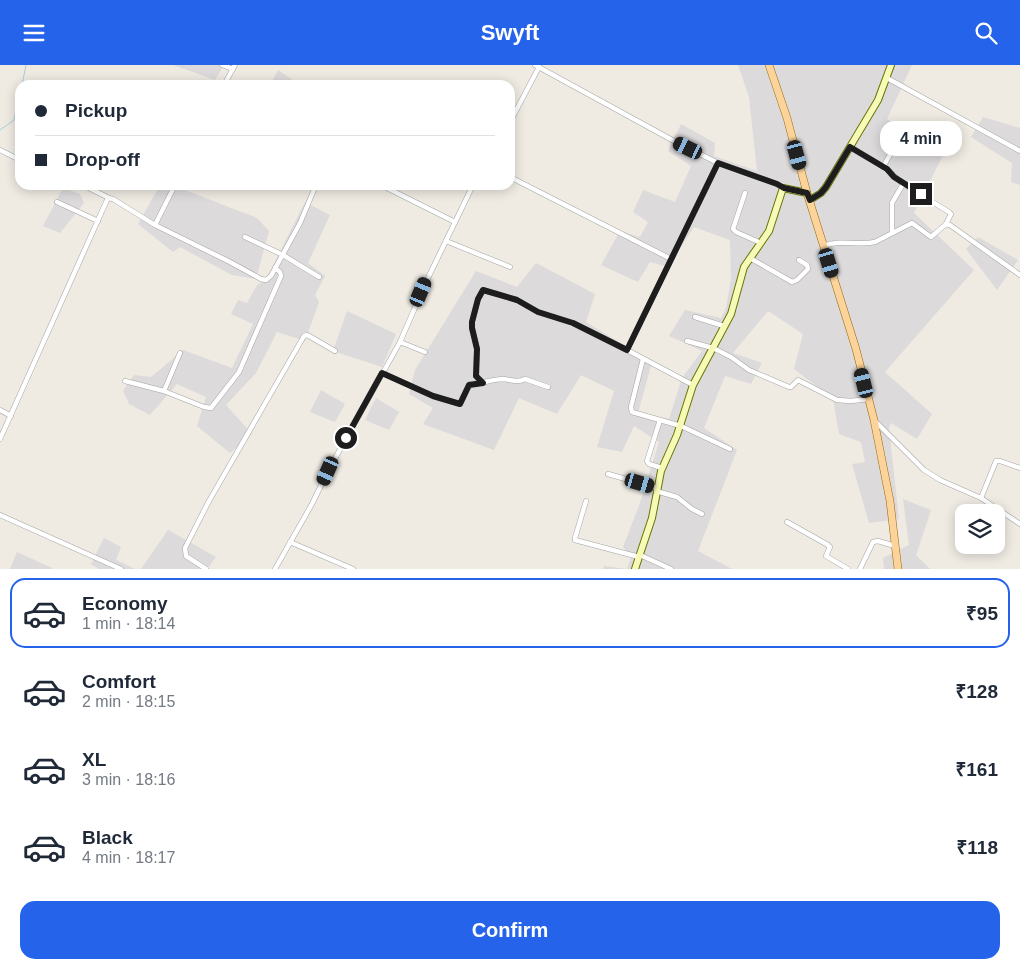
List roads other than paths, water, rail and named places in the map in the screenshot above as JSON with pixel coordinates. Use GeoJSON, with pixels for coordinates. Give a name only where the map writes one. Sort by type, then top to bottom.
{"type":"FeatureCollection","features":[{"type":"Feature","properties":{"kind":"main road"},"geometry":{"type":"LineString","coordinates":[[769,65],[787,118],[808,196],[856,349],[874,420],[886,480],[898,569]]}},
{"type":"Feature","properties":{"kind":"street"},"geometry":{"type":"LineString","coordinates":[[222,65],[234,67],[227,80]]}},
{"type":"Feature","properties":{"kind":"street"},"geometry":{"type":"LineString","coordinates":[[515,112],[537,66],[718,163],[808,196],[821,193],[826,187],[878,100],[891,65]]}},
{"type":"Feature","properties":{"kind":"street"},"geometry":{"type":"LineString","coordinates":[[887,78],[1020,151]]}},
{"type":"Feature","properties":{"kind":"street"},"geometry":{"type":"LineString","coordinates":[[883,167],[900,137]]}},
{"type":"Feature","properties":{"kind":"street"},"geometry":{"type":"LineString","coordinates":[[824,246],[840,241],[876,242],[912,223],[931,237],[946,223],[950,213],[850,147]]}},
{"type":"Feature","properties":{"kind":"street"},"geometry":{"type":"LineString","coordinates":[[0,151],[15,158]]}},
{"type":"Feature","properties":{"kind":"street"},"geometry":{"type":"LineString","coordinates":[[627,350],[718,163]]}},
{"type":"Feature","properties":{"kind":"street"},"geometry":{"type":"LineString","coordinates":[[515,180],[671,259]]}},
{"type":"Feature","properties":{"kind":"street"},"geometry":{"type":"LineString","coordinates":[[892,232],[892,203],[904,184]]}},
{"type":"Feature","properties":{"kind":"street"},"geometry":{"type":"LineString","coordinates":[[635,569],[651,524],[662,468],[681,426],[693,385],[733,308],[744,267],[749,257],[769,231],[784,188]]}},
{"type":"Feature","properties":{"kind":"street"},"geometry":{"type":"LineString","coordinates":[[93,190],[155,225],[264,280],[268,279],[283,255],[300,223],[314,190]]}},
{"type":"Feature","properties":{"kind":"street"},"geometry":{"type":"LineString","coordinates":[[155,225],[172,190]]}},
{"type":"Feature","properties":{"kind":"street"},"geometry":{"type":"LineString","coordinates":[[391,190],[455,222]]}},
{"type":"Feature","properties":{"kind":"street"},"geometry":{"type":"LineString","coordinates":[[275,569],[400,342],[427,280],[471,190]]}},
{"type":"Feature","properties":{"kind":"street"},"geometry":{"type":"LineString","coordinates":[[745,193],[733,229],[761,243]]}},
{"type":"Feature","properties":{"kind":"street"},"geometry":{"type":"LineString","coordinates":[[0,439],[109,198]]}},
{"type":"Feature","properties":{"kind":"street"},"geometry":{"type":"LineString","coordinates":[[57,202],[98,221]]}},
{"type":"Feature","properties":{"kind":"street"},"geometry":{"type":"LineString","coordinates":[[946,223],[1020,275]]}},
{"type":"Feature","properties":{"kind":"street"},"geometry":{"type":"LineString","coordinates":[[245,237],[283,255],[320,277]]}},
{"type":"Feature","properties":{"kind":"street"},"geometry":{"type":"LineString","coordinates":[[446,241],[510,267]]}},
{"type":"Feature","properties":{"kind":"street"},"geometry":{"type":"LineString","coordinates":[[749,257],[792,282],[808,269],[807,265],[799,260]]}},
{"type":"Feature","properties":{"kind":"street"},"geometry":{"type":"LineString","coordinates":[[125,381],[164,391],[208,409],[214,406],[239,372],[281,276],[280,272],[275,268]]}},
{"type":"Feature","properties":{"kind":"street"},"geometry":{"type":"LineString","coordinates":[[483,383],[476,376],[477,349],[472,328],[476,307],[483,290],[517,300],[538,312],[573,323],[693,385]]}},
{"type":"Feature","properties":{"kind":"street"},"geometry":{"type":"LineString","coordinates":[[695,317],[724,326]]}},
{"type":"Feature","properties":{"kind":"street"},"geometry":{"type":"LineString","coordinates":[[206,569],[186,556],[185,548],[209,501],[304,337],[306,335],[309,336],[335,351]]}},
{"type":"Feature","properties":{"kind":"street"},"geometry":{"type":"LineString","coordinates":[[687,341],[713,348],[731,357],[749,370],[789,387],[798,380],[837,400],[868,399]]}},
{"type":"Feature","properties":{"kind":"street"},"geometry":{"type":"LineString","coordinates":[[400,342],[425,352]]}},
{"type":"Feature","properties":{"kind":"street"},"geometry":{"type":"LineString","coordinates":[[164,391],[180,353]]}},
{"type":"Feature","properties":{"kind":"street"},"geometry":{"type":"LineString","coordinates":[[643,359],[631,410],[634,413],[681,426],[730,449]]}},
{"type":"Feature","properties":{"kind":"street"},"geometry":{"type":"LineString","coordinates":[[382,373],[433,396],[460,404],[469,385],[503,379],[518,381],[525,379],[548,387]]}},
{"type":"Feature","properties":{"kind":"street"},"geometry":{"type":"LineString","coordinates":[[0,411],[11,416]]}},
{"type":"Feature","properties":{"kind":"street"},"geometry":{"type":"LineString","coordinates":[[874,420],[924,470],[940,481],[981,499],[1020,524]]}},
{"type":"Feature","properties":{"kind":"street"},"geometry":{"type":"LineString","coordinates":[[660,421],[647,461],[649,464],[662,468]]}},
{"type":"Feature","properties":{"kind":"street"},"geometry":{"type":"LineString","coordinates":[[981,499],[996,461],[1020,468]]}},
{"type":"Feature","properties":{"kind":"street"},"geometry":{"type":"LineString","coordinates":[[608,474],[677,497],[702,514]]}},
{"type":"Feature","properties":{"kind":"street"},"geometry":{"type":"LineString","coordinates":[[586,501],[575,540],[639,556],[671,569]]}},
{"type":"Feature","properties":{"kind":"street"},"geometry":{"type":"LineString","coordinates":[[0,515],[121,569]]}},
{"type":"Feature","properties":{"kind":"street"},"geometry":{"type":"LineString","coordinates":[[787,522],[828,545],[830,547],[826,556],[848,569]]}},
{"type":"Feature","properties":{"kind":"street"},"geometry":{"type":"LineString","coordinates":[[860,569],[873,542],[878,541],[895,546]]}},
{"type":"Feature","properties":{"kind":"street"},"geometry":{"type":"LineString","coordinates":[[290,542],[353,569]]}},
{"type":"Feature","properties":{"kind":"waterway"},"geometry":{"type":"LineString","coordinates":[[23,80],[26,65]]}},
{"type":"Feature","properties":{"kind":"waterway"},"geometry":{"type":"LineString","coordinates":[[0,130],[14,120],[15,115]]}}]}
